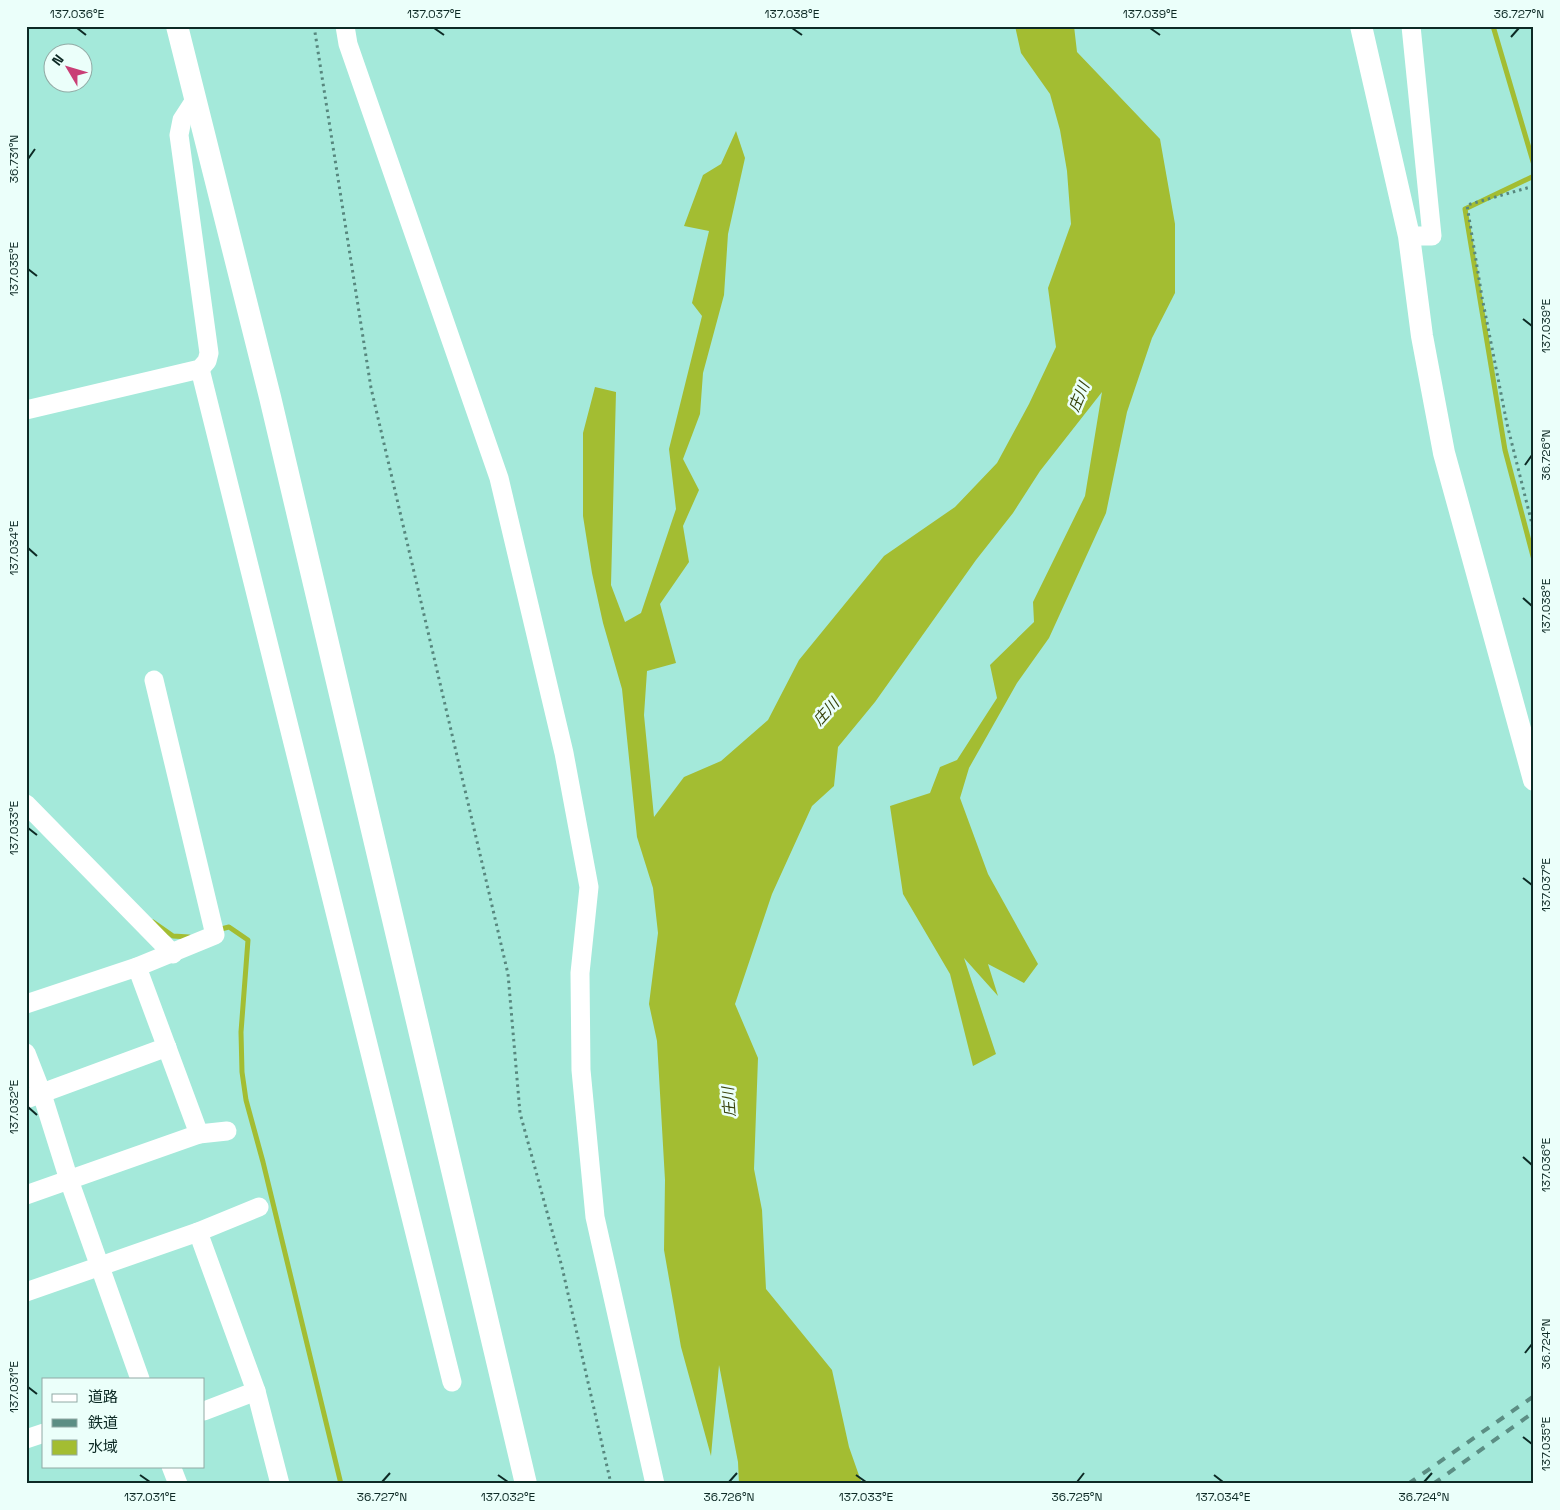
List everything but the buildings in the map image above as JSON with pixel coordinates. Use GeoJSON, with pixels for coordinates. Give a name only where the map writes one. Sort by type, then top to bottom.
{"type":"FeatureCollection","features":[{"type":"Feature","properties":{"kind":"street"},"geometry":{"type":"LineString","coordinates":[[177,26],[273,406],[526,1484]]}},
{"type":"Feature","properties":{"kind":"street"},"geometry":{"type":"LineString","coordinates":[[345,26],[351,53],[500,478],[564,753],[589,887],[580,972],[581,1070],[595,1217],[655,1484]]}},
{"type":"Feature","properties":{"kind":"street"},"geometry":{"type":"LineString","coordinates":[[1361,26],[1409,236],[1422,336],[1444,453],[1534,780]]}},
{"type":"Feature","properties":{"kind":"street"},"geometry":{"type":"LineString","coordinates":[[1409,236],[1432,236],[1411,26]]}},
{"type":"Feature","properties":{"kind":"street"},"geometry":{"type":"LineString","coordinates":[[26,410],[200,368],[207,360],[209,353],[179,135],[182,120],[195,100]]}},
{"type":"Feature","properties":{"kind":"street"},"geometry":{"type":"LineString","coordinates":[[200,368],[452,1382]]}},
{"type":"Feature","properties":{"kind":"street"},"geometry":{"type":"LineString","coordinates":[[26,1004],[138,967],[215,935],[154,680]]}},
{"type":"Feature","properties":{"kind":"street"},"geometry":{"type":"LineString","coordinates":[[26,804],[172,954]]}},
{"type":"Feature","properties":{"kind":"street"},"geometry":{"type":"LineString","coordinates":[[138,967],[199,1134]]}},
{"type":"Feature","properties":{"kind":"street"},"geometry":{"type":"LineString","coordinates":[[34,1096],[167,1047]]}},
{"type":"Feature","properties":{"kind":"street"},"geometry":{"type":"LineString","coordinates":[[26,1053],[34,1096],[69,1180],[140,1378]]}},
{"type":"Feature","properties":{"kind":"street"},"geometry":{"type":"LineString","coordinates":[[26,1195],[199,1134],[227,1131]]}},
{"type":"Feature","properties":{"kind":"street"},"geometry":{"type":"LineString","coordinates":[[26,1292],[198,1232],[259,1207]]}},
{"type":"Feature","properties":{"kind":"street"},"geometry":{"type":"LineString","coordinates":[[198,1232],[256,1391],[280,1484]]}},
{"type":"Feature","properties":{"kind":"street"},"geometry":{"type":"LineString","coordinates":[[205,1411],[256,1391]]}},
{"type":"Feature","properties":{"kind":"street"},"geometry":{"type":"LineString","coordinates":[[26,1439],[42,1434]]}},
{"type":"Feature","properties":{"kind":"path"},"geometry":{"type":"LineString","coordinates":[[314,26],[371,388],[508,974],[520,1113],[562,1267],[611,1484]]}},
{"type":"Feature","properties":{"kind":"path"},"geometry":{"type":"LineString","coordinates":[[1534,186],[1468,206],[1482,297],[1507,424],[1534,532]]}},
{"type":"Feature","properties":{"kind":"water","name":"庄川"},"geometry":{"type":"Polygon","coordinates":[[[1015,26],[1074,26],[1077,52],[1160,139],[1175,224],[1175,293],[1152,338],[1127,412],[1106,513],[1049,638],[1017,683],[969,768],[960,798],[988,874],[1038,964],[1024,983],[988,964],[998,996],[964,958],[996,1054],[973,1066],[950,974],[903,894],[890,806],[930,793],[940,767],[957,760],[997,698],[990,665],[1034,622],[1033,602],[1085,496],[1102,392],[1040,471],[1013,513],[976,560],[875,702],[838,747],[834,786],[812,806],[772,894],[735,1004],[758,1058],[754,1169],[762,1210],[766,1289],[832,1370],[849,1447],[862,1484],[739,1484],[738,1462],[719,1365],[711,1456],[681,1347],[664,1250],[665,1180],[657,1041],[649,1004],[658,933],[653,888],[637,837],[622,689],[603,623],[592,573],[583,516],[583,433],[595,387],[616,392],[611,585],[625,622],[641,613],[676,509],[669,449],[702,316],[692,303],[709,231],[684,226],[703,175],[721,164],[736,131],[745,158],[728,234],[724,295],[703,373],[700,414],[683,459],[699,490],[683,526],[689,562],[660,604],[676,663],[647,671],[644,715],[654,817],[684,777],[721,761],[768,720],[799,660],[884,556],[955,507],[997,463],[1029,404],[1056,347],[1048,288],[1071,224],[1067,171],[1060,130],[1050,94],[1021,53],[1015,26]]]}},
{"type":"Feature","properties":{"kind":"waterway"},"geometry":{"type":"LineString","coordinates":[[1493,26],[1534,165]]}},
{"type":"Feature","properties":{"kind":"waterway"},"geometry":{"type":"LineString","coordinates":[[1534,176],[1465,209],[1505,450],[1534,560]]}},
{"type":"Feature","properties":{"kind":"waterway"},"geometry":{"type":"LineString","coordinates":[[153,922],[173,936],[189,937]]}},
{"type":"Feature","properties":{"kind":"waterway"},"geometry":{"type":"LineString","coordinates":[[217,930],[229,927],[248,940],[241,1032],[242,1072],[246,1100],[263,1162],[341,1484]]}},
{"type":"Feature","properties":{"kind":"railway"},"geometry":{"type":"LineString","coordinates":[[1408,1484],[1534,1396]]}},
{"type":"Feature","properties":{"kind":"railway"},"geometry":{"type":"LineString","coordinates":[[1433,1484],[1534,1412]]}}]}
